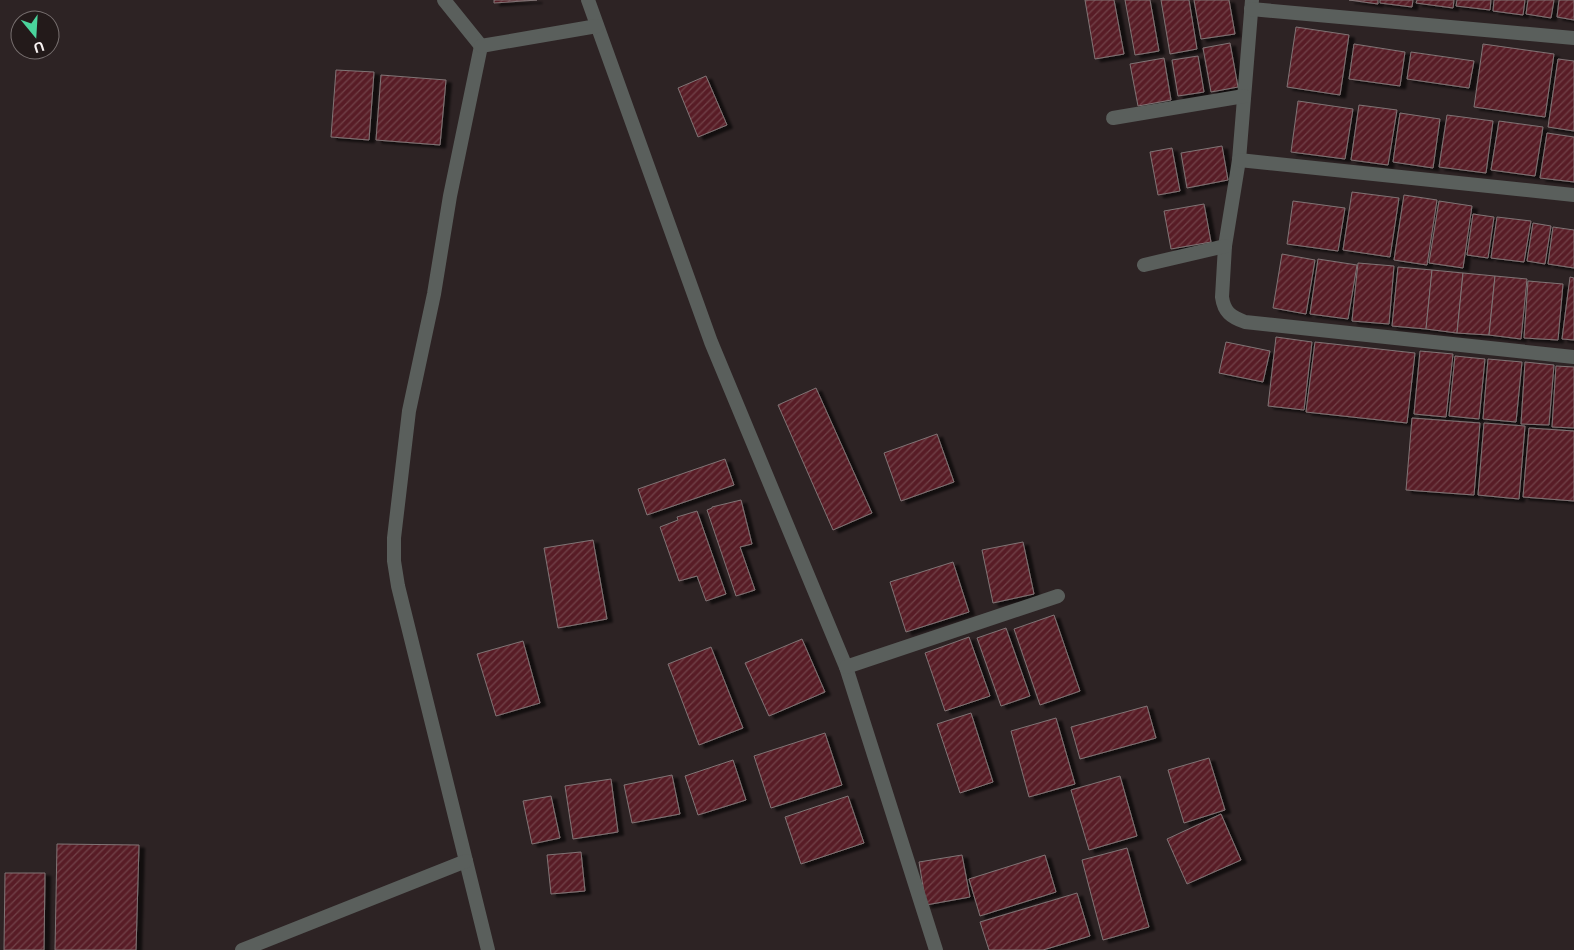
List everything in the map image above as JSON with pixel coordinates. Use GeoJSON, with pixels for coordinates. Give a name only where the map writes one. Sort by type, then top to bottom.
{"type":"FeatureCollection","features":[{"type":"Feature","properties":{"kind":"street"},"geometry":{"type":"LineString","coordinates":[[444,0],[481,46]]}},
{"type":"Feature","properties":{"kind":"street"},"geometry":{"type":"LineString","coordinates":[[588,0],[710,342],[846,667],[936,950]]}},
{"type":"Feature","properties":{"kind":"street"},"geometry":{"type":"LineString","coordinates":[[1574,38],[1251,4],[1239,160],[1225,246],[1222,297],[1223,306],[1227,312],[1234,318],[1244,322],[1574,357]]}},
{"type":"Feature","properties":{"kind":"street"},"geometry":{"type":"LineString","coordinates":[[481,46],[597,26]]}},
{"type":"Feature","properties":{"kind":"street"},"geometry":{"type":"LineString","coordinates":[[481,46],[450,196],[434,294],[409,411],[394,538],[394,561],[398,586],[488,950]]}},
{"type":"Feature","properties":{"kind":"street"},"geometry":{"type":"LineString","coordinates":[[1113,118],[1244,96]]}},
{"type":"Feature","properties":{"kind":"street"},"geometry":{"type":"LineString","coordinates":[[1239,160],[1574,195]]}},
{"type":"Feature","properties":{"kind":"street"},"geometry":{"type":"LineString","coordinates":[[1144,266],[1225,246]]}},
{"type":"Feature","properties":{"kind":"street"},"geometry":{"type":"LineString","coordinates":[[846,667],[1058,596]]}},
{"type":"Feature","properties":{"kind":"street"},"geometry":{"type":"LineString","coordinates":[[242,950],[466,861]]}},
{"type":"Feature","properties":{"kind":"building"},"geometry":{"type":"Polygon","coordinates":[[[494,0],[537,0],[494,3],[494,0]]]}},
{"type":"Feature","properties":{"kind":"building"},"geometry":{"type":"Polygon","coordinates":[[[1085,0],[1114,0],[1124,54],[1095,59],[1085,0]]]}},
{"type":"Feature","properties":{"kind":"building"},"geometry":{"type":"Polygon","coordinates":[[[1125,0],[1150,0],[1159,51],[1135,55],[1125,0]]]}},
{"type":"Feature","properties":{"kind":"building"},"geometry":{"type":"Polygon","coordinates":[[[1161,0],[1189,0],[1197,49],[1170,54],[1161,0]]]}},
{"type":"Feature","properties":{"kind":"building"},"geometry":{"type":"Polygon","coordinates":[[[1194,0],[1229,0],[1235,34],[1201,39],[1194,0]]]}},
{"type":"Feature","properties":{"kind":"building"},"geometry":{"type":"Polygon","coordinates":[[[1349,0],[1378,0],[1378,4],[1349,0]]]}},
{"type":"Feature","properties":{"kind":"building"},"geometry":{"type":"Polygon","coordinates":[[[1380,0],[1413,0],[1412,7],[1380,3],[1380,0]]]}},
{"type":"Feature","properties":{"kind":"building"},"geometry":{"type":"Polygon","coordinates":[[[1417,0],[1454,0],[1453,8],[1416,3],[1417,0]]]}},
{"type":"Feature","properties":{"kind":"building"},"geometry":{"type":"Polygon","coordinates":[[[1457,0],[1491,0],[1490,10],[1456,6],[1457,0]]]}},
{"type":"Feature","properties":{"kind":"building"},"geometry":{"type":"Polygon","coordinates":[[[1494,0],[1525,0],[1523,15],[1493,11],[1494,0]]]}},
{"type":"Feature","properties":{"kind":"building"},"geometry":{"type":"Polygon","coordinates":[[[1528,0],[1554,0],[1551,18],[1526,14],[1528,0]]]}},
{"type":"Feature","properties":{"kind":"building"},"geometry":{"type":"Polygon","coordinates":[[[1559,0],[1574,0],[1574,20],[1557,17],[1559,0]]]}},
{"type":"Feature","properties":{"kind":"building"},"geometry":{"type":"Polygon","coordinates":[[[1296,27],[1349,35],[1340,95],[1287,87],[1296,27]]]}},
{"type":"Feature","properties":{"kind":"building"},"geometry":{"type":"Polygon","coordinates":[[[1230,43],[1238,87],[1211,92],[1203,48],[1230,43]]]}},
{"type":"Feature","properties":{"kind":"building"},"geometry":{"type":"Polygon","coordinates":[[[1354,44],[1405,52],[1400,86],[1349,79],[1354,44]]]}},
{"type":"Feature","properties":{"kind":"building"},"geometry":{"type":"Polygon","coordinates":[[[1483,44],[1554,54],[1545,117],[1474,107],[1483,44]]]}},
{"type":"Feature","properties":{"kind":"building"},"geometry":{"type":"Polygon","coordinates":[[[1411,52],[1474,61],[1469,88],[1407,79],[1411,52]]]}},
{"type":"Feature","properties":{"kind":"building"},"geometry":{"type":"Polygon","coordinates":[[[1198,56],[1204,92],[1178,96],[1172,60],[1198,56]]]}},
{"type":"Feature","properties":{"kind":"building"},"geometry":{"type":"Polygon","coordinates":[[[1164,58],[1171,100],[1138,106],[1130,64],[1164,58]]]}},
{"type":"Feature","properties":{"kind":"building"},"geometry":{"type":"Polygon","coordinates":[[[1558,59],[1574,61],[1574,131],[1548,127],[1558,59]]]}},
{"type":"Feature","properties":{"kind":"building"},"geometry":{"type":"Polygon","coordinates":[[[336,70],[374,72],[369,140],[331,137],[336,70]]]}},
{"type":"Feature","properties":{"kind":"building"},"geometry":{"type":"Polygon","coordinates":[[[381,75],[446,80],[440,145],[376,140],[381,75]]]}},
{"type":"Feature","properties":{"kind":"building"},"geometry":{"type":"Polygon","coordinates":[[[706,76],[727,125],[698,137],[678,88],[706,76]]]}},
{"type":"Feature","properties":{"kind":"building"},"geometry":{"type":"Polygon","coordinates":[[[1298,101],[1353,109],[1345,159],[1291,152],[1298,101]]]}},
{"type":"Feature","properties":{"kind":"building"},"geometry":{"type":"Polygon","coordinates":[[[1359,105],[1397,110],[1388,165],[1351,160],[1359,105]]]}},
{"type":"Feature","properties":{"kind":"building"},"geometry":{"type":"Polygon","coordinates":[[[1400,113],[1440,119],[1433,168],[1393,162],[1400,113]]]}},
{"type":"Feature","properties":{"kind":"building"},"geometry":{"type":"Polygon","coordinates":[[[1447,115],[1493,121],[1486,173],[1439,167],[1447,115]]]}},
{"type":"Feature","properties":{"kind":"building"},"geometry":{"type":"Polygon","coordinates":[[[1499,121],[1543,127],[1535,176],[1491,170],[1499,121]]]}},
{"type":"Feature","properties":{"kind":"building"},"geometry":{"type":"Polygon","coordinates":[[[1547,133],[1574,137],[1574,182],[1540,178],[1547,133]]]}},
{"type":"Feature","properties":{"kind":"building"},"geometry":{"type":"Polygon","coordinates":[[[1222,146],[1228,180],[1187,188],[1181,153],[1222,146]]]}},
{"type":"Feature","properties":{"kind":"building"},"geometry":{"type":"Polygon","coordinates":[[[1172,148],[1180,191],[1158,195],[1150,152],[1172,148]]]}},
{"type":"Feature","properties":{"kind":"building"},"geometry":{"type":"Polygon","coordinates":[[[1352,192],[1399,198],[1390,257],[1343,250],[1352,192]]]}},
{"type":"Feature","properties":{"kind":"building"},"geometry":{"type":"Polygon","coordinates":[[[1404,195],[1437,200],[1427,265],[1394,260],[1404,195]]]}},
{"type":"Feature","properties":{"kind":"building"},"geometry":{"type":"Polygon","coordinates":[[[1293,201],[1345,208],[1338,251],[1287,244],[1293,201]]]}},
{"type":"Feature","properties":{"kind":"building"},"geometry":{"type":"Polygon","coordinates":[[[1439,201],[1472,206],[1463,268],[1429,263],[1439,201]]]}},
{"type":"Feature","properties":{"kind":"building"},"geometry":{"type":"Polygon","coordinates":[[[1204,204],[1211,242],[1171,249],[1164,211],[1204,204]]]}},
{"type":"Feature","properties":{"kind":"building"},"geometry":{"type":"Polygon","coordinates":[[[1473,214],[1494,217],[1488,258],[1467,255],[1473,214]]]}},
{"type":"Feature","properties":{"kind":"building"},"geometry":{"type":"Polygon","coordinates":[[[1497,217],[1531,221],[1524,262],[1491,258],[1497,217]]]}},
{"type":"Feature","properties":{"kind":"building"},"geometry":{"type":"Polygon","coordinates":[[[1533,223],[1551,226],[1545,264],[1527,261],[1533,223]]]}},
{"type":"Feature","properties":{"kind":"building"},"geometry":{"type":"Polygon","coordinates":[[[1553,227],[1574,230],[1574,268],[1548,264],[1553,227]]]}},
{"type":"Feature","properties":{"kind":"building"},"geometry":{"type":"Polygon","coordinates":[[[1282,254],[1315,260],[1306,314],[1273,308],[1282,254]]]}},
{"type":"Feature","properties":{"kind":"building"},"geometry":{"type":"Polygon","coordinates":[[[1318,259],[1357,265],[1348,319],[1310,314],[1318,259]]]}},
{"type":"Feature","properties":{"kind":"building"},"geometry":{"type":"Polygon","coordinates":[[[1358,263],[1394,266],[1389,324],[1352,321],[1358,263]]]}},
{"type":"Feature","properties":{"kind":"building"},"geometry":{"type":"Polygon","coordinates":[[[1398,267],[1432,270],[1426,329],[1392,326],[1398,267]]]}},
{"type":"Feature","properties":{"kind":"building"},"geometry":{"type":"Polygon","coordinates":[[[1432,270],[1463,273],[1457,333],[1426,329],[1432,270]]]}},
{"type":"Feature","properties":{"kind":"building"},"geometry":{"type":"Polygon","coordinates":[[[1463,273],[1495,276],[1489,335],[1457,333],[1463,273]]]}},
{"type":"Feature","properties":{"kind":"building"},"geometry":{"type":"Polygon","coordinates":[[[1495,276],[1527,279],[1521,339],[1489,335],[1495,276]]]}},
{"type":"Feature","properties":{"kind":"building"},"geometry":{"type":"Polygon","coordinates":[[[1570,277],[1574,278],[1574,340],[1562,339],[1570,277]]]}},
{"type":"Feature","properties":{"kind":"building"},"geometry":{"type":"Polygon","coordinates":[[[1528,281],[1563,284],[1558,340],[1524,338],[1528,281]]]}},
{"type":"Feature","properties":{"kind":"building"},"geometry":{"type":"Polygon","coordinates":[[[1276,337],[1312,342],[1304,410],[1268,406],[1276,337]]]}},
{"type":"Feature","properties":{"kind":"building"},"geometry":{"type":"Polygon","coordinates":[[[1226,342],[1270,351],[1263,382],[1219,373],[1226,342]]]}},
{"type":"Feature","properties":{"kind":"building"},"geometry":{"type":"Polygon","coordinates":[[[1315,342],[1415,353],[1407,423],[1306,412],[1315,342]]]}},
{"type":"Feature","properties":{"kind":"building"},"geometry":{"type":"Polygon","coordinates":[[[1420,351],[1453,354],[1446,417],[1414,414],[1420,351]]]}},
{"type":"Feature","properties":{"kind":"building"},"geometry":{"type":"Polygon","coordinates":[[[1455,356],[1485,359],[1479,419],[1449,416],[1455,356]]]}},
{"type":"Feature","properties":{"kind":"building"},"geometry":{"type":"Polygon","coordinates":[[[1488,359],[1522,362],[1516,422],[1483,419],[1488,359]]]}},
{"type":"Feature","properties":{"kind":"building"},"geometry":{"type":"Polygon","coordinates":[[[1525,362],[1554,365],[1549,425],[1521,424],[1525,362]]]}},
{"type":"Feature","properties":{"kind":"building"},"geometry":{"type":"Polygon","coordinates":[[[1556,366],[1574,367],[1574,428],[1552,427],[1556,366]]]}},
{"type":"Feature","properties":{"kind":"building"},"geometry":{"type":"Polygon","coordinates":[[[816,388],[872,513],[833,530],[778,405],[816,388]]]}},
{"type":"Feature","properties":{"kind":"building"},"geometry":{"type":"Polygon","coordinates":[[[1412,418],[1480,423],[1474,495],[1406,490],[1412,418]]]}},
{"type":"Feature","properties":{"kind":"building"},"geometry":{"type":"Polygon","coordinates":[[[1484,423],[1525,426],[1519,499],[1478,495],[1484,423]]]}},
{"type":"Feature","properties":{"kind":"building"},"geometry":{"type":"Polygon","coordinates":[[[1529,428],[1574,431],[1574,501],[1523,497],[1529,428]]]}},
{"type":"Feature","properties":{"kind":"building"},"geometry":{"type":"Polygon","coordinates":[[[937,434],[954,482],[901,501],[884,453],[937,434]]]}},
{"type":"Feature","properties":{"kind":"building"},"geometry":{"type":"Polygon","coordinates":[[[725,459],[734,485],[647,515],[638,489],[725,459]]]}},
{"type":"Feature","properties":{"kind":"building"},"geometry":{"type":"Polygon","coordinates":[[[741,500],[752,544],[740,547],[755,590],[736,596],[707,510],[741,500]]]}},
{"type":"Feature","properties":{"kind":"building"},"geometry":{"type":"Polygon","coordinates":[[[697,511],[726,594],[706,601],[697,576],[679,581],[660,527],[678,520],[677,517],[697,511]]]}},
{"type":"Feature","properties":{"kind":"building"},"geometry":{"type":"Polygon","coordinates":[[[593,540],[607,619],[558,628],[544,548],[593,540]]]}},
{"type":"Feature","properties":{"kind":"building"},"geometry":{"type":"Polygon","coordinates":[[[1023,542],[1034,594],[993,603],[982,550],[1023,542]]]}},
{"type":"Feature","properties":{"kind":"building"},"geometry":{"type":"Polygon","coordinates":[[[953,562],[969,612],[906,632],[890,582],[953,562]]]}},
{"type":"Feature","properties":{"kind":"building"},"geometry":{"type":"Polygon","coordinates":[[[1054,615],[1080,691],[1040,705],[1014,629],[1054,615]]]}},
{"type":"Feature","properties":{"kind":"building"},"geometry":{"type":"Polygon","coordinates":[[[1006,628],[1030,696],[1001,706],[977,638],[1006,628]]]}},
{"type":"Feature","properties":{"kind":"building"},"geometry":{"type":"Polygon","coordinates":[[[969,637],[990,696],[945,711],[925,653],[969,637]]]}},
{"type":"Feature","properties":{"kind":"building"},"geometry":{"type":"Polygon","coordinates":[[[802,639],[825,692],[769,716],[745,663],[802,639]]]}},
{"type":"Feature","properties":{"kind":"building"},"geometry":{"type":"Polygon","coordinates":[[[523,641],[540,703],[496,716],[477,654],[523,641]]]}},
{"type":"Feature","properties":{"kind":"building"},"geometry":{"type":"Polygon","coordinates":[[[711,647],[743,728],[699,745],[668,664],[711,647]]]}},
{"type":"Feature","properties":{"kind":"building"},"geometry":{"type":"Polygon","coordinates":[[[1147,706],[1156,738],[1080,759],[1071,727],[1147,706]]]}},
{"type":"Feature","properties":{"kind":"building"},"geometry":{"type":"Polygon","coordinates":[[[971,713],[993,782],[960,793],[937,724],[971,713]]]}},
{"type":"Feature","properties":{"kind":"building"},"geometry":{"type":"Polygon","coordinates":[[[1056,718],[1075,784],[1029,797],[1011,731],[1056,718]]]}},
{"type":"Feature","properties":{"kind":"building"},"geometry":{"type":"Polygon","coordinates":[[[825,733],[842,785],[771,808],[754,756],[825,733]]]}},
{"type":"Feature","properties":{"kind":"building"},"geometry":{"type":"Polygon","coordinates":[[[1209,758],[1225,810],[1184,823],[1168,770],[1209,758]]]}},
{"type":"Feature","properties":{"kind":"building"},"geometry":{"type":"Polygon","coordinates":[[[733,760],[746,800],[698,815],[685,776],[733,760]]]}},
{"type":"Feature","properties":{"kind":"building"},"geometry":{"type":"Polygon","coordinates":[[[672,775],[680,814],[632,823],[624,785],[672,775]]]}},
{"type":"Feature","properties":{"kind":"building"},"geometry":{"type":"Polygon","coordinates":[[[1120,776],[1137,836],[1089,850],[1071,790],[1120,776]]]}},
{"type":"Feature","properties":{"kind":"building"},"geometry":{"type":"Polygon","coordinates":[[[611,779],[618,832],[573,839],[565,786],[611,779]]]}},
{"type":"Feature","properties":{"kind":"building"},"geometry":{"type":"Polygon","coordinates":[[[551,796],[560,838],[532,844],[523,801],[551,796]]]}},
{"type":"Feature","properties":{"kind":"building"},"geometry":{"type":"Polygon","coordinates":[[[848,796],[864,843],[801,864],[785,817],[848,796]]]}},
{"type":"Feature","properties":{"kind":"building"},"geometry":{"type":"Polygon","coordinates":[[[1221,814],[1241,860],[1187,884],[1167,839],[1221,814]]]}},
{"type":"Feature","properties":{"kind":"building"},"geometry":{"type":"Polygon","coordinates":[[[57,844],[139,845],[136,950],[55,950],[57,844]]]}},
{"type":"Feature","properties":{"kind":"building"},"geometry":{"type":"Polygon","coordinates":[[[1127,848],[1149,927],[1103,940],[1082,860],[1127,848]]]}},
{"type":"Feature","properties":{"kind":"building"},"geometry":{"type":"Polygon","coordinates":[[[581,852],[585,891],[551,894],[547,855],[581,852]]]}},
{"type":"Feature","properties":{"kind":"building"},"geometry":{"type":"Polygon","coordinates":[[[962,855],[970,897],[926,905],[919,862],[962,855]]]}},
{"type":"Feature","properties":{"kind":"building"},"geometry":{"type":"Polygon","coordinates":[[[1045,855],[1056,892],[980,916],[969,879],[1045,855]]]}},
{"type":"Feature","properties":{"kind":"building"},"geometry":{"type":"Polygon","coordinates":[[[5,873],[45,873],[44,950],[4,950],[5,873]]]}},
{"type":"Feature","properties":{"kind":"building"},"geometry":{"type":"Polygon","coordinates":[[[1077,893],[1090,936],[1043,950],[989,950],[980,922],[1077,893]]]}}]}
